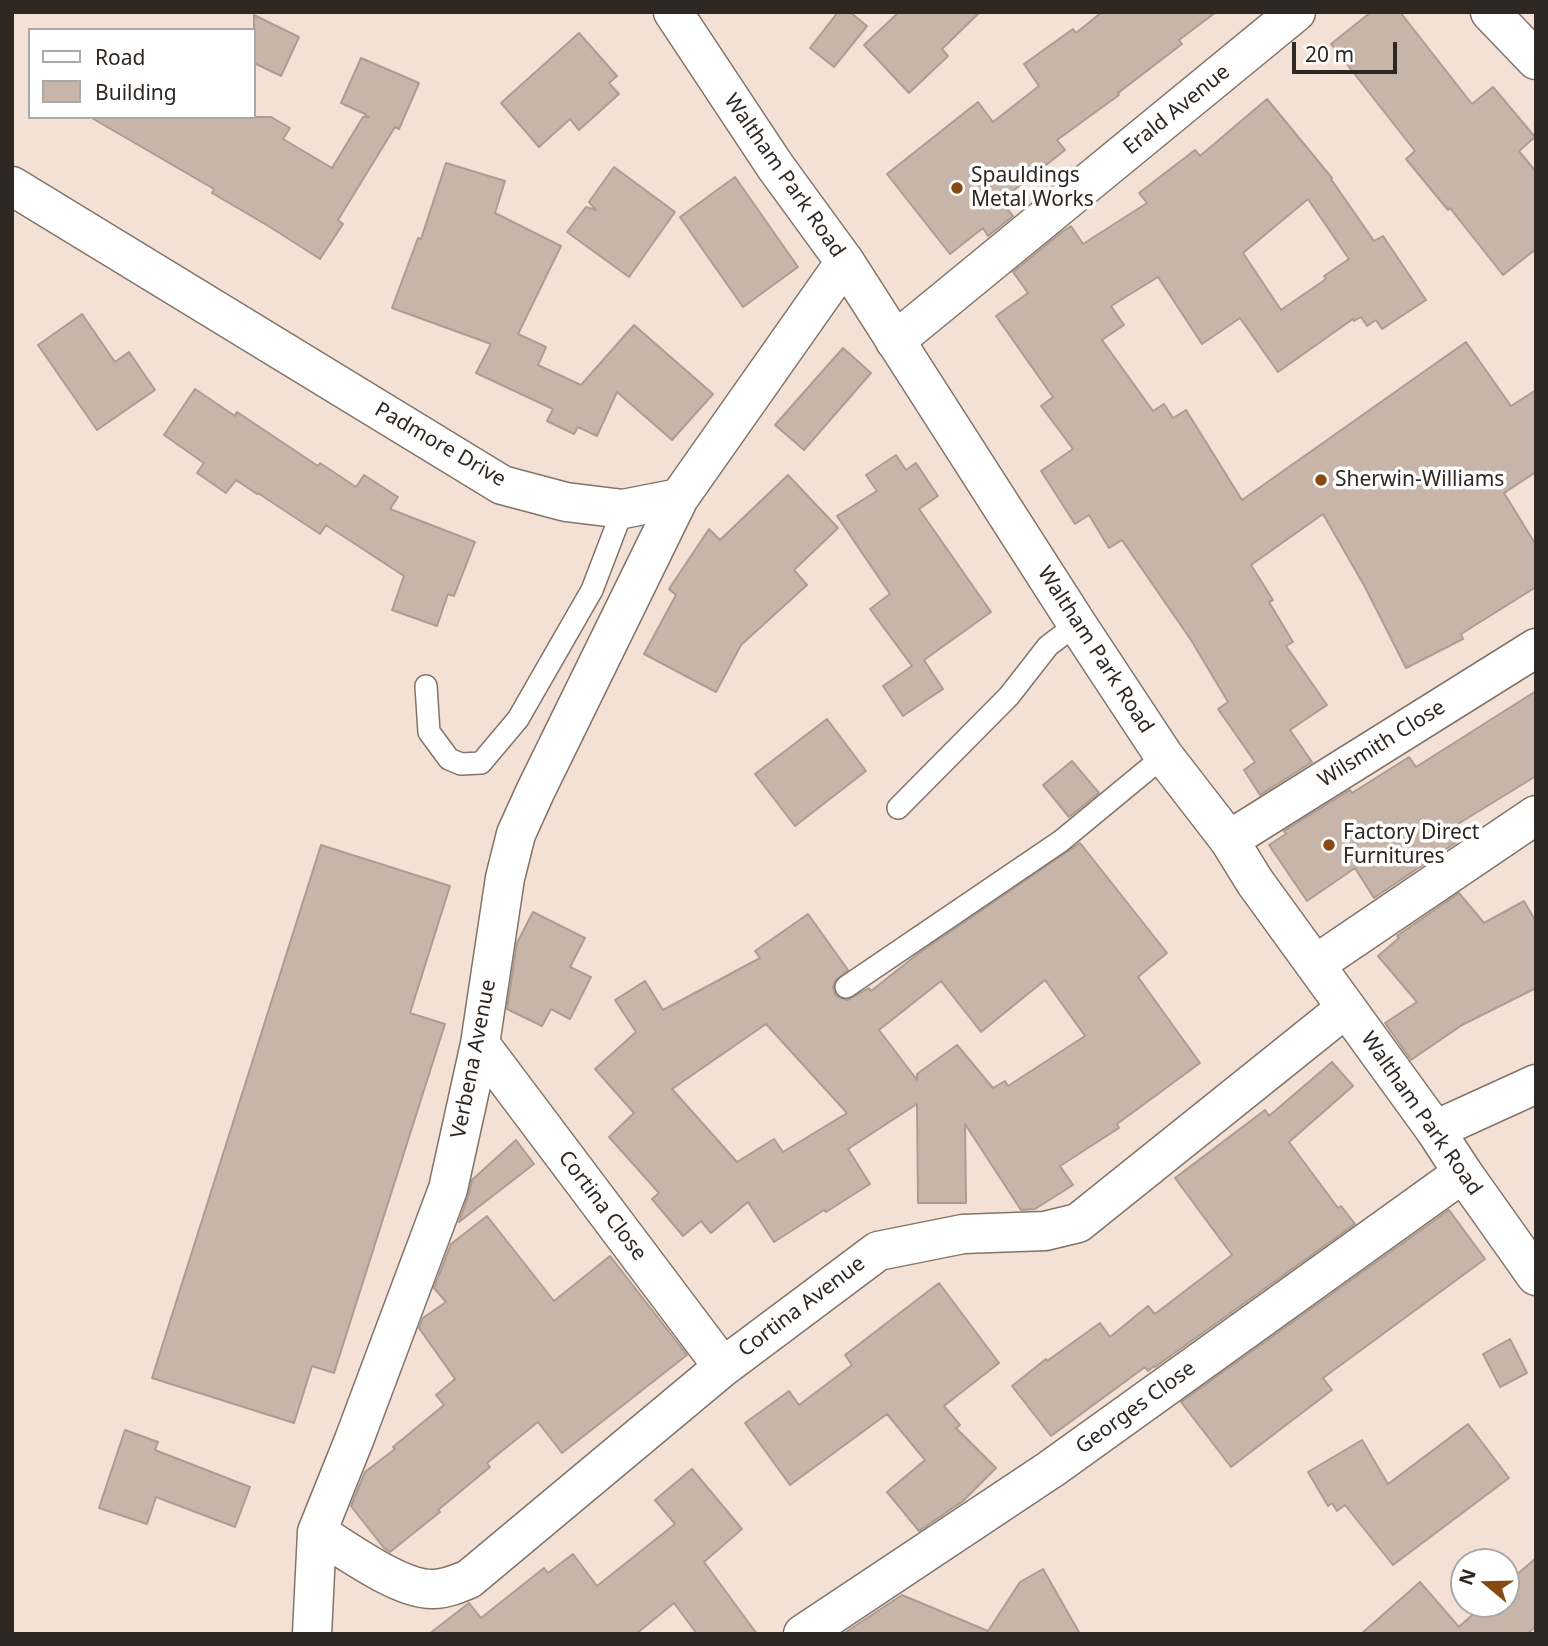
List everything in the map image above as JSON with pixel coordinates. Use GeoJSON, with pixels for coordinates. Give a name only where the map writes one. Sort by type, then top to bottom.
{"type":"FeatureCollection","features":[{"type":"Feature","properties":{"kind":"street","name":"Waltham Park Road"},"geometry":{"type":"LineString","coordinates":[[673,12],[775,166],[845,262],[1164,756],[1229,840],[1255,882],[1435,1130],[1536,1276]]}},
{"type":"Feature","properties":{"kind":"street","name":"Erald Avenue"},"geometry":{"type":"LineString","coordinates":[[895,341],[1296,12]]}},
{"type":"Feature","properties":{"kind":"street"},"geometry":{"type":"LineString","coordinates":[[1490,12],[1536,60]]}},
{"type":"Feature","properties":{"kind":"street","name":"Padmore Drive"},"geometry":{"type":"LineString","coordinates":[[12,186],[502,485],[566,502],[623,509],[679,498]]}},
{"type":"Feature","properties":{"kind":"street"},"geometry":{"type":"LineString","coordinates":[[679,498],[845,262]]}},
{"type":"Feature","properties":{"kind":"street","name":"Verbena Avenue"},"geometry":{"type":"LineString","coordinates":[[312,1634],[317,1532],[448,1189],[480,1044],[505,878],[516,834],[679,498]]}},
{"type":"Feature","properties":{"kind":"street","name":"Wilsmith Close"},"geometry":{"type":"LineString","coordinates":[[1229,840],[1536,648]]}},
{"type":"Feature","properties":{"kind":"street"},"geometry":{"type":"LineString","coordinates":[[1316,964],[1536,815]]}},
{"type":"Feature","properties":{"kind":"street","name":"Cortina Avenue"},"geometry":{"type":"LineString","coordinates":[[317,1532],[411,1586],[432,1589],[451,1587],[469,1579],[723,1367],[877,1251],[963,1234],[1045,1231],[1078,1223],[1346,1008]]}},
{"type":"Feature","properties":{"kind":"street","name":"Cortina Close"},"geometry":{"type":"LineString","coordinates":[[480,1044],[723,1367]]}},
{"type":"Feature","properties":{"kind":"street"},"geometry":{"type":"LineString","coordinates":[[1435,1130],[1536,1084]]}},
{"type":"Feature","properties":{"kind":"street","name":"Georges Close"},"geometry":{"type":"LineString","coordinates":[[803,1634],[1051,1469],[1463,1173]]}},
{"type":"Feature","properties":{"kind":"lane"},"geometry":{"type":"LineString","coordinates":[[426,686],[429,732],[449,759],[461,764],[481,763],[518,719],[592,590],[623,509]]}},
{"type":"Feature","properties":{"kind":"lane"},"geometry":{"type":"LineString","coordinates":[[898,808],[1009,696],[1048,646],[1077,624]]}},
{"type":"Feature","properties":{"kind":"lane"},"geometry":{"type":"LineString","coordinates":[[846,987],[1061,841],[1164,756]]}},
{"type":"Feature","properties":{"kind":"building"},"geometry":{"type":"Polygon","coordinates":[[[838,12],[850,12],[867,26],[834,67],[810,48],[838,12]]]}},
{"type":"Feature","properties":{"kind":"building"},"geometry":{"type":"Polygon","coordinates":[[[899,12],[980,12],[942,49],[948,56],[909,93],[864,45],[899,12]]]}},
{"type":"Feature","properties":{"kind":"building"},"geometry":{"type":"Polygon","coordinates":[[[1102,12],[1216,12],[1179,40],[1182,44],[1118,93],[1119,95],[1057,140],[1065,150],[1000,201],[1013,216],[988,236],[983,228],[950,254],[887,174],[978,102],[993,122],[1039,86],[1024,64],[1073,29],[1076,33],[1102,12]]]}},
{"type":"Feature","properties":{"kind":"building"},"geometry":{"type":"Polygon","coordinates":[[[1371,12],[1400,12],[1472,104],[1493,87],[1535,137],[1519,151],[1536,172],[1536,249],[1503,275],[1450,208],[1448,210],[1406,159],[1415,151],[1331,44],[1371,12]]]}},
{"type":"Feature","properties":{"kind":"building"},"geometry":{"type":"Polygon","coordinates":[[[254,15],[299,37],[281,76],[256,64],[254,15]]]}},
{"type":"Feature","properties":{"kind":"building"},"geometry":{"type":"Polygon","coordinates":[[[579,33],[617,76],[609,83],[619,94],[579,130],[570,119],[539,147],[501,103],[579,33]]]}},
{"type":"Feature","properties":{"kind":"building"},"geometry":{"type":"Polygon","coordinates":[[[361,58],[419,83],[399,129],[395,127],[338,220],[343,224],[320,259],[212,193],[214,189],[93,119],[271,117],[290,128],[283,139],[332,168],[363,117],[369,117],[341,103],[361,58]]]}},
{"type":"Feature","properties":{"kind":"building"},"geometry":{"type":"Polygon","coordinates":[[[1267,99],[1332,178],[1374,241],[1383,236],[1426,300],[1382,329],[1376,320],[1367,326],[1361,317],[1354,321],[1353,319],[1278,372],[1240,318],[1202,344],[1158,277],[1111,306],[1124,325],[1102,340],[1153,411],[1164,404],[1173,418],[1186,410],[1242,500],[1466,342],[1511,406],[1536,390],[1536,472],[1504,493],[1536,545],[1536,587],[1461,634],[1463,639],[1406,668],[1365,587],[1323,514],[1251,565],[1273,600],[1269,602],[1293,642],[1286,646],[1327,705],[1290,730],[1312,762],[1260,795],[1244,770],[1255,762],[1218,709],[1228,702],[1191,640],[1122,540],[1109,548],[1089,515],[1075,524],[1041,471],[1073,449],[1041,406],[1053,397],[996,316],[1028,293],[1013,272],[1062,232],[1071,226],[1083,244],[1147,203],[1139,193],[1195,150],[1200,156],[1267,99]],[[1308,199],[1243,253],[1281,310],[1326,279],[1324,276],[1349,259],[1308,199]]]}},
{"type":"Feature","properties":{"kind":"building"},"geometry":{"type":"Polygon","coordinates":[[[446,163],[505,181],[495,213],[561,246],[518,334],[546,347],[538,365],[581,385],[634,325],[713,394],[672,440],[617,392],[597,436],[578,427],[574,434],[547,421],[553,409],[476,373],[491,344],[392,308],[418,238],[421,239],[446,163]]]}},
{"type":"Feature","properties":{"kind":"building"},"geometry":{"type":"Polygon","coordinates":[[[614,167],[675,212],[629,277],[567,232],[586,207],[596,210],[589,202],[614,167]]]}},
{"type":"Feature","properties":{"kind":"building"},"geometry":{"type":"Polygon","coordinates":[[[735,177],[798,267],[743,307],[680,217],[735,177]]]}},
{"type":"Feature","properties":{"kind":"building"},"geometry":{"type":"Polygon","coordinates":[[[82,314],[115,362],[129,352],[155,390],[97,430],[38,345],[82,314]]]}},
{"type":"Feature","properties":{"kind":"building"},"geometry":{"type":"Polygon","coordinates":[[[843,348],[871,373],[804,450],[775,425],[843,348]]]}},
{"type":"Feature","properties":{"kind":"building"},"geometry":{"type":"Polygon","coordinates":[[[195,389],[235,416],[237,412],[318,466],[320,463],[356,487],[364,475],[398,497],[390,509],[475,542],[454,596],[448,594],[437,626],[392,610],[404,576],[326,525],[320,534],[236,480],[226,493],[197,473],[204,463],[164,435],[195,389]]]}},
{"type":"Feature","properties":{"kind":"building"},"geometry":{"type":"Polygon","coordinates":[[[896,455],[906,470],[916,463],[938,496],[919,509],[991,612],[924,660],[943,689],[903,716],[883,686],[912,666],[870,609],[890,594],[837,516],[877,491],[866,475],[896,455]]]}},
{"type":"Feature","properties":{"kind":"building"},"geometry":{"type":"Polygon","coordinates":[[[788,475],[838,528],[794,570],[807,585],[741,645],[716,692],[644,654],[676,595],[669,589],[709,529],[720,540],[788,475]]]}},
{"type":"Feature","properties":{"kind":"building"},"geometry":{"type":"Polygon","coordinates":[[[1536,691],[1536,776],[1453,827],[1461,839],[1374,898],[1355,868],[1307,901],[1269,845],[1286,834],[1284,831],[1409,757],[1416,767],[1536,691]]]}},
{"type":"Feature","properties":{"kind":"building"},"geometry":{"type":"Polygon","coordinates":[[[827,719],[866,771],[795,826],[755,774],[827,719]]]}},
{"type":"Feature","properties":{"kind":"building"},"geometry":{"type":"Polygon","coordinates":[[[1072,761],[1099,793],[1069,817],[1043,785],[1072,761]]]}},
{"type":"Feature","properties":{"kind":"building"},"geometry":{"type":"Polygon","coordinates":[[[1080,843],[1167,953],[1138,977],[1200,1063],[1117,1124],[1119,1128],[1060,1166],[1073,1185],[1035,1209],[1021,1210],[965,1124],[966,1203],[918,1203],[917,1104],[848,1149],[870,1184],[774,1242],[748,1202],[711,1233],[701,1221],[683,1236],[652,1199],[659,1193],[609,1137],[634,1113],[595,1069],[636,1032],[615,1000],[645,981],[663,1010],[760,958],[755,951],[808,914],[848,970],[835,981],[833,987],[840,998],[848,1000],[869,988],[871,991],[919,953],[1080,843]],[[1045,980],[981,1032],[941,981],[879,1030],[917,1080],[917,1074],[957,1045],[993,1088],[1005,1081],[1008,1086],[1085,1036],[1045,980]],[[766,1024],[672,1089],[737,1162],[774,1139],[783,1152],[847,1113],[766,1024]]]}},
{"type":"Feature","properties":{"kind":"building"},"geometry":{"type":"Polygon","coordinates":[[[321,845],[450,886],[410,1013],[445,1024],[334,1373],[312,1366],[294,1423],[152,1378],[321,845]]]}},
{"type":"Feature","properties":{"kind":"building"},"geometry":{"type":"Polygon","coordinates":[[[1459,893],[1484,923],[1524,901],[1536,922],[1536,988],[1462,1025],[1411,1060],[1385,1023],[1417,1002],[1378,956],[1399,938],[1397,936],[1459,893]]]}},
{"type":"Feature","properties":{"kind":"building"},"geometry":{"type":"Polygon","coordinates":[[[533,912],[585,938],[570,967],[591,977],[570,1019],[551,1009],[542,1026],[507,1009],[517,943],[533,912]]]}},
{"type":"Feature","properties":{"kind":"building"},"geometry":{"type":"Polygon","coordinates":[[[1332,1062],[1353,1086],[1289,1142],[1338,1208],[1341,1206],[1355,1224],[1155,1367],[1148,1371],[1145,1367],[1051,1436],[1012,1386],[1046,1359],[1047,1361],[1100,1323],[1110,1337],[1148,1306],[1155,1314],[1232,1255],[1175,1178],[1265,1110],[1269,1116],[1332,1062]]]}},
{"type":"Feature","properties":{"kind":"building"},"geometry":{"type":"Polygon","coordinates":[[[516,1140],[534,1164],[459,1222],[472,1180],[516,1140]]]}},
{"type":"Feature","properties":{"kind":"building"},"geometry":{"type":"Polygon","coordinates":[[[1449,1210],[1485,1259],[1323,1378],[1332,1390],[1231,1467],[1181,1402],[1449,1210]]]}},
{"type":"Feature","properties":{"kind":"building"},"geometry":{"type":"Polygon","coordinates":[[[487,1216],[554,1301],[610,1256],[687,1355],[562,1453],[538,1422],[487,1463],[490,1467],[438,1510],[440,1512],[390,1552],[351,1506],[365,1472],[444,1405],[436,1395],[455,1379],[419,1328],[423,1318],[446,1302],[434,1288],[451,1244],[487,1216]]]}},
{"type":"Feature","properties":{"kind":"building"},"geometry":{"type":"Polygon","coordinates":[[[939,1283],[999,1363],[944,1406],[960,1425],[956,1428],[996,1468],[963,1501],[919,1531],[887,1492],[925,1460],[887,1414],[790,1485],[745,1423],[789,1391],[799,1405],[852,1365],[845,1355],[939,1283]]]}},
{"type":"Feature","properties":{"kind":"building"},"geometry":{"type":"Polygon","coordinates":[[[1510,1339],[1527,1373],[1500,1387],[1483,1354],[1510,1339]]]}},
{"type":"Feature","properties":{"kind":"building"},"geometry":{"type":"Polygon","coordinates":[[[1468,1424],[1509,1478],[1393,1565],[1345,1505],[1337,1511],[1332,1503],[1328,1506],[1308,1472],[1362,1440],[1388,1484],[1468,1424]]]}},
{"type":"Feature","properties":{"kind":"building"},"geometry":{"type":"Polygon","coordinates":[[[125,1430],[158,1442],[155,1450],[250,1487],[235,1527],[156,1497],[147,1524],[99,1508],[125,1430]]]}},
{"type":"Feature","properties":{"kind":"building"},"geometry":{"type":"Polygon","coordinates":[[[692,1469],[742,1529],[704,1562],[757,1634],[697,1634],[674,1603],[636,1634],[429,1634],[469,1603],[481,1618],[544,1568],[548,1573],[573,1554],[597,1586],[675,1524],[655,1500],[692,1469]]]}},
{"type":"Feature","properties":{"kind":"building"},"geometry":{"type":"Polygon","coordinates":[[[1536,1558],[1536,1626],[1527,1634],[1361,1634],[1420,1582],[1459,1627],[1469,1618],[1520,1618],[1520,1572],[1536,1558]]]}},
{"type":"Feature","properties":{"kind":"building"},"geometry":{"type":"Polygon","coordinates":[[[1043,1569],[1080,1634],[843,1634],[902,1595],[988,1631],[1020,1582],[1043,1569]]]}},
{"type":"Feature","properties":{"kind":"place","name":"Spauldings Metal Works"},"geometry":{"type":"Point","coordinates":[957,188]}},
{"type":"Feature","properties":{"kind":"place","name":"Sherwin-Williams"},"geometry":{"type":"Point","coordinates":[1321,480]}},
{"type":"Feature","properties":{"kind":"place","name":"Factory Direct Furnitures"},"geometry":{"type":"Point","coordinates":[1329,845]}}]}
